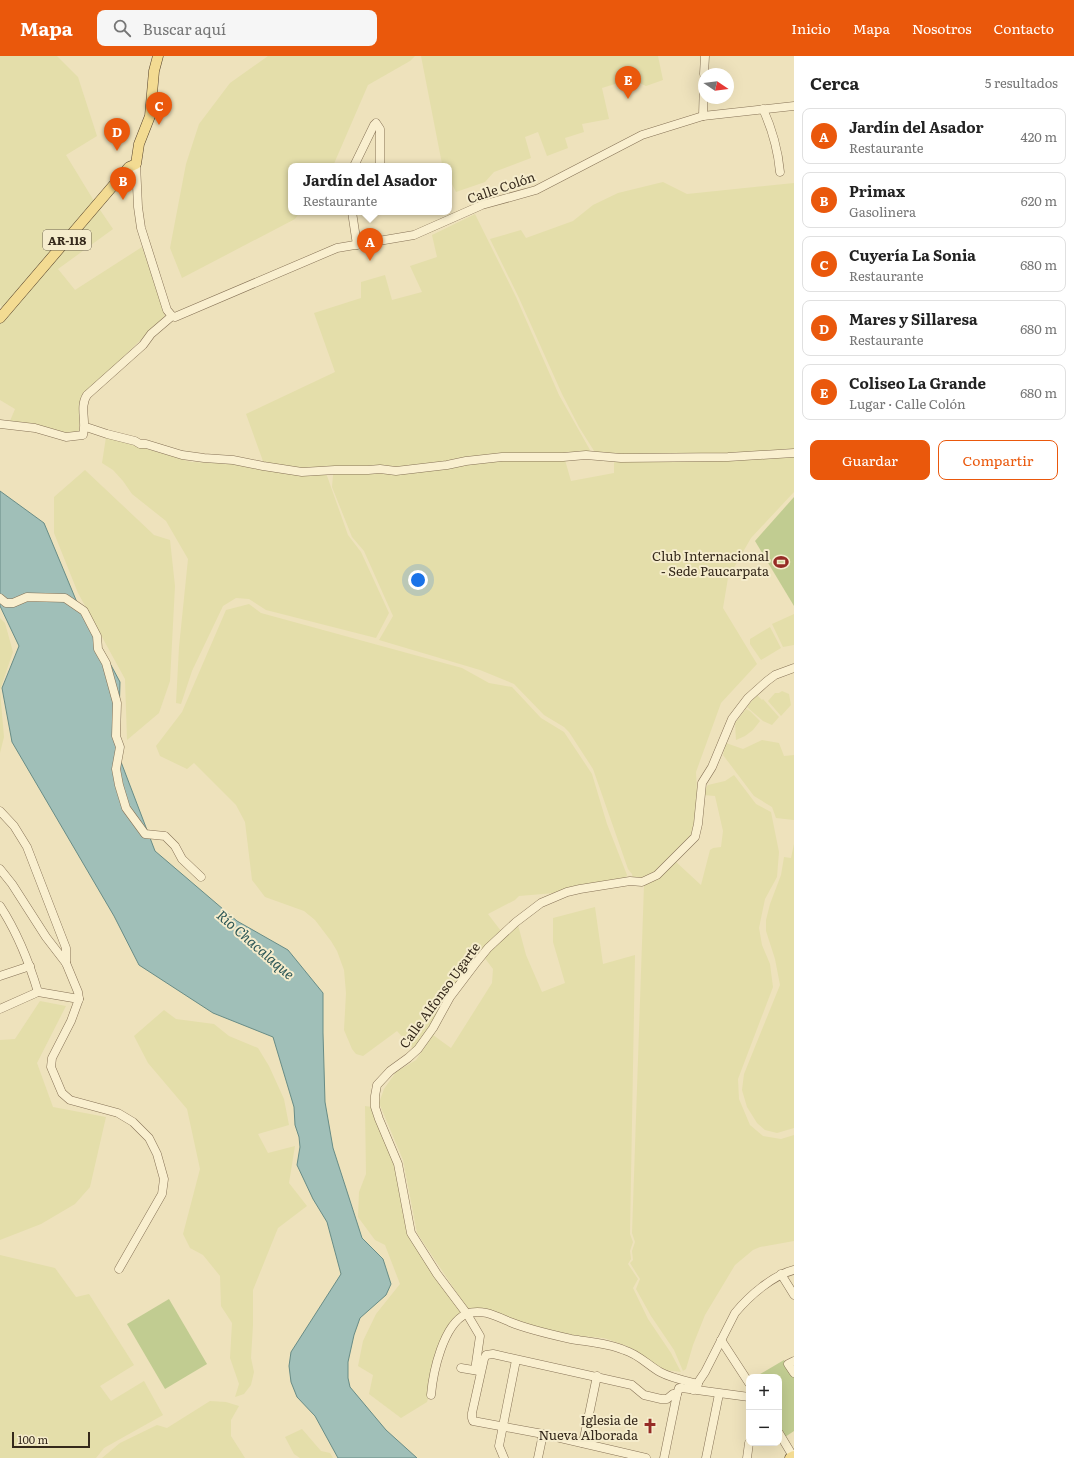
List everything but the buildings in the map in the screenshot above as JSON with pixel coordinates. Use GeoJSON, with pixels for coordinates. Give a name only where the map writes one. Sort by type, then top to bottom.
{"type":"FeatureCollection","features":[{"type":"Feature","properties":{"kind":"main road"},"geometry":{"type":"LineString","coordinates":[[136,164],[139,144],[150,116],[154,71],[158,56]]}},
{"type":"Feature","properties":{"kind":"main road","name":"AR-118"},"geometry":{"type":"LineString","coordinates":[[0,318],[129,167],[136,164]]}},
{"type":"Feature","properties":{"kind":"street"},"geometry":{"type":"LineString","coordinates":[[704,56],[704,68]]}},
{"type":"Feature","properties":{"kind":"street"},"geometry":{"type":"LineString","coordinates":[[703,104],[703,116]]}},
{"type":"Feature","properties":{"kind":"street","name":"Calle Colón"},"geometry":{"type":"LineString","coordinates":[[172,316],[175,317],[214,301],[337,248],[414,235],[482,204],[536,190],[642,136],[703,116],[794,106]]}},
{"type":"Feature","properties":{"kind":"street"},"geometry":{"type":"LineString","coordinates":[[762,109],[769,122],[778,154],[780,172]]}},
{"type":"Feature","properties":{"kind":"street"},"geometry":{"type":"LineString","coordinates":[[356,163],[376,123],[380,129],[380,163]]}},
{"type":"Feature","properties":{"kind":"street"},"geometry":{"type":"LineString","coordinates":[[0,424],[35,428],[70,437],[84,435],[86,427],[84,409],[85,398],[142,345],[151,334],[172,316],[167,310],[141,228],[138,207],[136,164]]}},
{"type":"Feature","properties":{"kind":"street"},"geometry":{"type":"LineString","coordinates":[[352,215],[357,245]]}},
{"type":"Feature","properties":{"kind":"street"},"geometry":{"type":"LineString","coordinates":[[86,427],[182,455],[233,460],[302,472],[380,469],[396,471],[447,465],[477,459],[502,457],[563,457],[586,455],[621,458],[728,457],[794,453]]}},
{"type":"Feature","properties":{"kind":"street"},"geometry":{"type":"LineString","coordinates":[[0,598],[6,603],[13,603],[27,597],[65,598],[84,611],[97,636],[98,649],[106,663],[117,704],[116,736],[120,747],[116,769],[126,808],[145,834],[165,836],[175,846],[182,859],[201,877]]}},
{"type":"Feature","properties":{"kind":"street","name":"Calle Alfonso Ugarte"},"geometry":{"type":"LineString","coordinates":[[467,1314],[437,1274],[411,1233],[398,1164],[375,1107],[374,1101],[376,1086],[390,1071],[418,1049],[433,1028],[450,997],[475,964],[503,933],[541,903],[567,892],[580,889],[630,881],[642,882],[657,875],[695,837],[698,824],[702,783],[712,767],[732,719],[748,698],[767,681],[775,675],[794,668]]}},
{"type":"Feature","properties":{"kind":"street"},"geometry":{"type":"LineString","coordinates":[[0,811],[14,826],[27,847],[66,948],[66,963]]}},
{"type":"Feature","properties":{"kind":"street"},"geometry":{"type":"LineString","coordinates":[[0,869],[12,884],[46,937],[66,963],[78,992],[79,999],[71,1021],[52,1058],[51,1067],[62,1093],[70,1100],[118,1113],[133,1122],[149,1138],[157,1154],[164,1178],[162,1194],[119,1269]]}},
{"type":"Feature","properties":{"kind":"street"},"geometry":{"type":"LineString","coordinates":[[0,906],[8,918],[30,966],[38,992]]}},
{"type":"Feature","properties":{"kind":"street"},"geometry":{"type":"LineString","coordinates":[[0,976],[30,966]]}},
{"type":"Feature","properties":{"kind":"street"},"geometry":{"type":"LineString","coordinates":[[0,1007],[38,992],[79,999]]}},
{"type":"Feature","properties":{"kind":"street"},"geometry":{"type":"LineString","coordinates":[[695,1387],[735,1313],[748,1298],[781,1274],[794,1270]]}},
{"type":"Feature","properties":{"kind":"street"},"geometry":{"type":"LineString","coordinates":[[781,1274],[794,1295]]}},
{"type":"Feature","properties":{"kind":"street"},"geometry":{"type":"LineString","coordinates":[[431,1395],[432,1385],[443,1345],[456,1322],[467,1314],[486,1312],[516,1324],[562,1337],[625,1350],[662,1373],[695,1387],[719,1394],[746,1397]]}},
{"type":"Feature","properties":{"kind":"street"},"geometry":{"type":"LineString","coordinates":[[467,1314],[480,1336],[478,1371],[472,1418],[473,1421],[583,1443],[623,1456],[646,1458]]}},
{"type":"Feature","properties":{"kind":"street"},"geometry":{"type":"LineString","coordinates":[[721,1340],[746,1378]]}},
{"type":"Feature","properties":{"kind":"street"},"geometry":{"type":"LineString","coordinates":[[478,1371],[486,1355],[494,1354],[632,1385],[640,1393],[652,1398],[666,1399],[673,1394],[677,1394]]}},
{"type":"Feature","properties":{"kind":"street"},"geometry":{"type":"LineString","coordinates":[[504,1458],[499,1446],[516,1360]]}},
{"type":"Feature","properties":{"kind":"street"},"geometry":{"type":"LineString","coordinates":[[794,1361],[788,1364],[794,1373]]}},
{"type":"Feature","properties":{"kind":"street"},"geometry":{"type":"LineString","coordinates":[[461,1368],[478,1371]]}},
{"type":"Feature","properties":{"kind":"street"},"geometry":{"type":"LineString","coordinates":[[583,1443],[597,1376]]}},
{"type":"Feature","properties":{"kind":"street"},"geometry":{"type":"LineString","coordinates":[[664,1458],[679,1388],[695,1387]]}},
{"type":"Feature","properties":{"kind":"street"},"geometry":{"type":"LineString","coordinates":[[706,1458],[719,1394]]}},
{"type":"Feature","properties":{"kind":"street"},"geometry":{"type":"LineString","coordinates":[[538,1458],[543,1434]]}},
{"type":"Feature","properties":{"kind":"street"},"geometry":{"type":"LineString","coordinates":[[782,1438],[793,1457]]}},
{"type":"Feature","properties":{"kind":"street"},"geometry":{"type":"LineString","coordinates":[[747,1458],[749,1446]]}},
{"type":"Feature","properties":{"kind":"shaded area"},"geometry":{"type":"Polygon","coordinates":[[[0,56],[57,56],[78,77],[97,136],[66,155],[94,201],[2,308],[0,304],[0,56]]]}},
{"type":"Feature","properties":{"kind":"shaded area"},"geometry":{"type":"Polygon","coordinates":[[[268,56],[415,56],[410,61],[368,85],[334,163],[288,163],[288,215],[298,215],[295,219],[182,278],[170,248],[186,164],[199,124],[230,83],[268,56]]]}},
{"type":"Feature","properties":{"kind":"shaded area"},"geometry":{"type":"Polygon","coordinates":[[[421,56],[658,56],[663,80],[646,86],[631,79],[602,88],[609,119],[582,124],[584,132],[565,138],[568,148],[547,156],[538,132],[525,137],[531,158],[494,172],[485,182],[456,192],[452,184],[452,163],[442,163],[421,56]]]}},
{"type":"Feature","properties":{"kind":"shaded area"},"geometry":{"type":"Polygon","coordinates":[[[663,182],[687,194],[794,183],[794,451],[734,455],[596,454],[579,427],[562,394],[519,298],[490,239],[521,230],[526,238],[573,221],[593,205],[618,193],[663,182]]]}},
{"type":"Feature","properties":{"kind":"shaded area"},"geometry":{"type":"Polygon","coordinates":[[[98,207],[113,229],[58,269],[75,290],[142,247],[165,316],[80,399],[79,432],[68,436],[10,421],[15,409],[0,400],[0,324],[98,207]]]}},
{"type":"Feature","properties":{"kind":"shaded area"},"geometry":{"type":"Polygon","coordinates":[[[475,214],[516,297],[559,395],[590,450],[588,452],[414,468],[304,471],[264,464],[246,414],[335,372],[314,313],[361,298],[361,282],[385,275],[392,300],[422,292],[410,266],[437,257],[432,235],[475,214]]]}},
{"type":"Feature","properties":{"kind":"shaded area"},"geometry":{"type":"Polygon","coordinates":[[[106,437],[191,462],[233,464],[303,475],[326,473],[348,535],[361,552],[389,613],[376,638],[266,610],[249,599],[236,598],[223,606],[192,671],[181,704],[176,703],[179,647],[188,559],[166,521],[132,494],[113,470],[102,463],[106,437]]]}},
{"type":"Feature","properties":{"kind":"shaded area"},"geometry":{"type":"Polygon","coordinates":[[[794,456],[794,492],[751,538],[728,578],[723,608],[757,664],[721,703],[696,772],[697,792],[693,834],[660,870],[642,880],[633,879],[632,874],[628,869],[593,769],[569,732],[564,727],[544,715],[514,684],[480,670],[379,640],[393,616],[364,551],[352,537],[332,487],[333,475],[336,472],[504,459],[522,461],[565,460],[571,481],[614,473],[614,461],[794,456]]]}},
{"type":"Feature","properties":{"kind":"shaded area"},"geometry":{"type":"Polygon","coordinates":[[[85,470],[154,535],[170,540],[175,586],[170,681],[159,713],[127,740],[125,679],[78,593],[54,533],[54,497],[85,470]]]}},
{"type":"Feature","properties":{"kind":"shaded area"},"geometry":{"type":"Polygon","coordinates":[[[249,604],[261,613],[462,668],[489,683],[512,687],[541,718],[564,732],[592,774],[607,824],[627,875],[626,878],[573,886],[555,893],[519,896],[515,900],[488,914],[501,931],[415,1051],[397,1031],[363,1056],[356,1054],[352,1049],[344,1030],[346,993],[344,970],[337,951],[331,941],[315,920],[304,911],[265,897],[252,880],[245,822],[236,805],[194,763],[187,769],[160,756],[156,746],[182,712],[226,610],[249,604]]]}},
{"type":"Feature","properties":{"kind":"shaded area"},"geometry":{"type":"Polygon","coordinates":[[[794,614],[794,645],[783,647],[772,624],[794,614]]]}},
{"type":"Feature","properties":{"kind":"shaded area"},"geometry":{"type":"Polygon","coordinates":[[[0,618],[5,623],[13,652],[0,690],[0,618]]]}},
{"type":"Feature","properties":{"kind":"shaded area"},"geometry":{"type":"Polygon","coordinates":[[[770,627],[781,648],[761,660],[750,644],[750,639],[770,627]]]}},
{"type":"Feature","properties":{"kind":"shaded area"},"geometry":{"type":"Polygon","coordinates":[[[0,690],[4,737],[0,753],[0,690]]]}},
{"type":"Feature","properties":{"kind":"shaded area"},"geometry":{"type":"Polygon","coordinates":[[[782,691],[789,694],[791,705],[781,716],[768,701],[775,693],[782,691]]]}},
{"type":"Feature","properties":{"kind":"shaded area"},"geometry":{"type":"Polygon","coordinates":[[[757,695],[762,700],[763,699],[779,717],[772,725],[763,721],[747,707],[757,695]]]}},
{"type":"Feature","properties":{"kind":"shaded area"},"geometry":{"type":"Polygon","coordinates":[[[746,709],[760,721],[753,730],[736,740],[735,723],[746,709]]]}},
{"type":"Feature","properties":{"kind":"shaded area"},"geometry":{"type":"Polygon","coordinates":[[[762,740],[779,743],[784,756],[794,755],[794,820],[776,818],[772,807],[754,796],[723,755],[726,743],[743,749],[762,740]]]}},
{"type":"Feature","properties":{"kind":"shaded area"},"geometry":{"type":"Polygon","coordinates":[[[734,775],[756,804],[771,812],[779,852],[777,877],[765,899],[759,928],[762,945],[770,964],[773,987],[738,1079],[739,1099],[750,1125],[763,1136],[781,1139],[794,1135],[794,1241],[760,1247],[753,1250],[735,1265],[705,1315],[693,1345],[686,1369],[683,1371],[674,1350],[651,1316],[636,1289],[640,1279],[630,1263],[633,1260],[632,1251],[635,1242],[632,1233],[644,885],[675,861],[701,885],[710,850],[721,847],[723,831],[715,796],[703,795],[704,791],[708,785],[725,781],[734,775]]]}},
{"type":"Feature","properties":{"kind":"shaded area"},"geometry":{"type":"Polygon","coordinates":[[[794,844],[794,1128],[777,1133],[765,1130],[757,1123],[747,1107],[742,1090],[744,1074],[780,985],[775,959],[766,931],[766,920],[770,904],[781,875],[784,857],[791,858],[794,844]]]}},
{"type":"Feature","properties":{"kind":"shaded area"},"geometry":{"type":"Polygon","coordinates":[[[595,907],[603,964],[635,955],[630,1234],[633,1242],[630,1251],[631,1259],[628,1264],[638,1279],[633,1288],[648,1319],[671,1353],[681,1372],[665,1370],[627,1346],[604,1338],[570,1335],[517,1321],[469,1311],[417,1233],[403,1160],[379,1103],[384,1089],[396,1072],[416,1060],[433,1035],[451,1048],[492,983],[493,969],[484,957],[518,925],[526,955],[542,992],[565,983],[553,942],[553,918],[595,907]]]}},
{"type":"Feature","properties":{"kind":"shaded area"},"geometry":{"type":"Polygon","coordinates":[[[40,1001],[66,1006],[37,1063],[53,1107],[106,1117],[90,1187],[75,1204],[41,1224],[0,1240],[0,1040],[15,1039],[40,1001]]]}},
{"type":"Feature","properties":{"kind":"shaded area"},"geometry":{"type":"Polygon","coordinates":[[[164,1010],[176,1019],[214,1024],[229,1036],[258,1048],[269,1066],[284,1099],[289,1125],[258,1134],[268,1153],[295,1146],[289,1183],[307,1206],[278,1228],[253,1290],[251,1358],[254,1372],[251,1385],[244,1394],[235,1397],[239,1384],[230,1358],[232,1323],[221,1306],[220,1276],[203,1255],[190,1248],[183,1234],[200,1169],[187,1109],[148,1063],[134,1036],[164,1010]]]}},
{"type":"Feature","properties":{"kind":"shaded area"},"geometry":{"type":"Polygon","coordinates":[[[365,1106],[372,1107],[397,1164],[411,1234],[463,1312],[453,1320],[427,1402],[401,1418],[369,1394],[373,1375],[358,1366],[363,1341],[376,1314],[400,1284],[385,1245],[375,1240],[358,1217],[359,1192],[366,1174],[365,1106]]]}},
{"type":"Feature","properties":{"kind":"shaded area"},"geometry":{"type":"Polygon","coordinates":[[[0,1255],[55,1268],[76,1297],[89,1294],[134,1365],[100,1386],[111,1401],[144,1381],[163,1415],[104,1448],[96,1458],[0,1458],[0,1255]]]}},
{"type":"Feature","properties":{"kind":"shaded area"},"geometry":{"type":"Polygon","coordinates":[[[210,1401],[226,1402],[239,1406],[231,1420],[231,1436],[245,1458],[102,1458],[120,1443],[157,1425],[167,1428],[210,1401]]]}},
{"type":"Feature","properties":{"kind":"shaded area"},"geometry":{"type":"Polygon","coordinates":[[[302,1429],[321,1451],[330,1453],[333,1458],[300,1458],[294,1454],[285,1437],[302,1429]]]}},
{"type":"Feature","properties":{"kind":"green space","name":"Club Internacional - Sede Paucarpata"},"geometry":{"type":"Polygon","coordinates":[[[794,497],[794,606],[755,541],[794,497]]]}},
{"type":"Feature","properties":{"kind":"green space"},"geometry":{"type":"Polygon","coordinates":[[[169,1299],[207,1364],[165,1389],[127,1324],[169,1299]]]}},
{"type":"Feature","properties":{"kind":"green space"},"geometry":{"type":"Polygon","coordinates":[[[784,1360],[794,1377],[794,1431],[785,1437],[782,1432],[782,1374],[760,1374],[784,1360]]]}},
{"type":"Feature","properties":{"kind":"water","name":"Río Chacalaque"},"geometry":{"type":"Polygon","coordinates":[[[0,491],[44,523],[76,600],[120,682],[118,754],[155,851],[237,921],[288,950],[323,993],[325,1102],[333,1148],[362,1238],[383,1259],[391,1284],[386,1295],[360,1318],[354,1335],[348,1362],[348,1378],[350,1387],[386,1430],[417,1458],[338,1458],[315,1416],[297,1397],[291,1382],[289,1366],[291,1352],[341,1274],[327,1222],[313,1199],[297,1165],[300,1147],[299,1137],[295,1125],[294,1107],[273,1037],[213,1013],[139,965],[114,916],[12,742],[2,688],[19,646],[0,606],[0,491]]]}},
{"type":"Feature","properties":{"kind":"place","name":"Coliseo La Grande"},"geometry":{"type":"Point","coordinates":[628,99]}},
{"type":"Feature","properties":{"kind":"place","name":"Cuyería La Sonia"},"geometry":{"type":"Point","coordinates":[159,125]}},
{"type":"Feature","properties":{"kind":"place","name":"Mares y Sillaresa"},"geometry":{"type":"Point","coordinates":[117,151]}},
{"type":"Feature","properties":{"kind":"place","name":"Primax"},"geometry":{"type":"Point","coordinates":[123,200]}},
{"type":"Feature","properties":{"kind":"place","name":"Jardín del Asador"},"geometry":{"type":"Point","coordinates":[370,261]}},
{"type":"Feature","properties":{"kind":"place","name":"Club Internacional - Sede Paucarpata"},"geometry":{"type":"Point","coordinates":[781,562]}},
{"type":"Feature","properties":{"kind":"place","name":"Iglesia de Nueva Alborada"},"geometry":{"type":"Point","coordinates":[650,1426]}}]}
